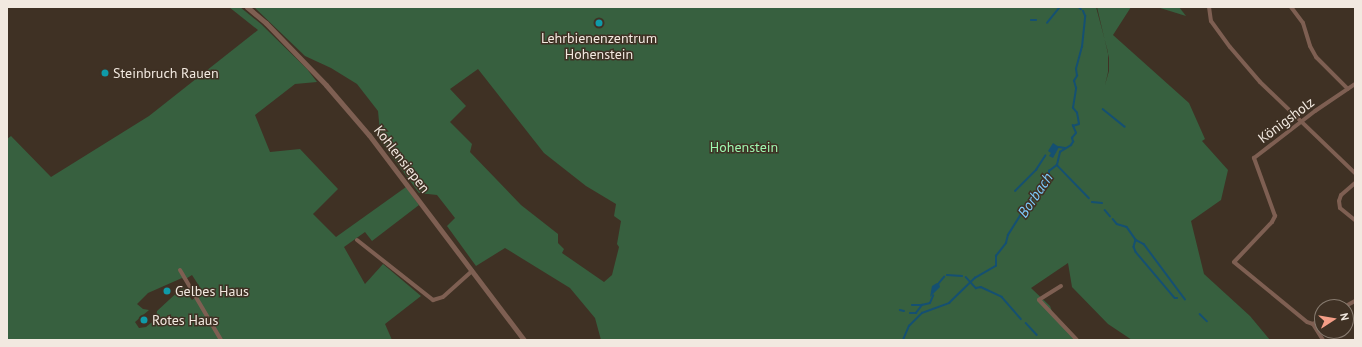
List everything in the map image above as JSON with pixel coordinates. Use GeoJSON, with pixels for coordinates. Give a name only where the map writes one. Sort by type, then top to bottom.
{"type":"FeatureCollection","features":[{"type":"Feature","properties":{"kind":"street","name":"Kohlensiepen"},"geometry":{"type":"LineString","coordinates":[[246,7],[266,23],[326,85],[364,130],[524,340]]}},
{"type":"Feature","properties":{"kind":"street"},"geometry":{"type":"LineString","coordinates":[[1209,7],[1209,17],[1230,47],[1260,82],[1300,122],[1355,173]]}},
{"type":"Feature","properties":{"kind":"street"},"geometry":{"type":"LineString","coordinates":[[1291,7],[1303,23],[1310,46],[1316,56],[1348,89]]}},
{"type":"Feature","properties":{"kind":"street","name":"Königsholz"},"geometry":{"type":"LineString","coordinates":[[1323,340],[1313,324],[1307,322],[1234,262],[1272,222],[1275,216],[1268,190],[1254,158],[1300,122],[1355,84]]}},
{"type":"Feature","properties":{"kind":"street"},"geometry":{"type":"LineString","coordinates":[[1355,183],[1341,195],[1339,201],[1340,208],[1355,220]]}},
{"type":"Feature","properties":{"kind":"street"},"geometry":{"type":"LineString","coordinates":[[357,240],[433,300],[443,297],[472,271]]}},
{"type":"Feature","properties":{"kind":"street"},"geometry":{"type":"LineString","coordinates":[[180,270],[221,340]]}},
{"type":"Feature","properties":{"kind":"street"},"geometry":{"type":"LineString","coordinates":[[1061,286],[1039,300],[1077,340]]}},
{"type":"Feature","properties":{"kind":"green space"},"geometry":{"type":"Polygon","coordinates":[[[229,7],[240,7],[261,24],[307,69],[317,82],[295,84],[255,115],[270,152],[300,149],[338,189],[313,214],[336,237],[406,187],[419,205],[372,241],[365,232],[344,247],[365,284],[383,264],[421,296],[385,324],[392,340],[7,340],[7,139],[11,136],[51,177],[149,116],[258,30],[229,7]],[[192,275],[184,280],[182,278],[148,293],[137,304],[143,309],[149,310],[135,322],[139,328],[146,327],[156,319],[157,311],[183,287],[192,300],[203,292],[192,275]]]}},
{"type":"Feature","properties":{"kind":"green space","name":"Hohenstein"},"geometry":{"type":"Polygon","coordinates":[[[254,7],[1096,7],[1104,39],[1097,7],[1131,7],[1113,35],[1189,103],[1205,139],[1202,141],[1228,170],[1221,200],[1191,221],[1204,274],[1250,316],[1270,340],[1132,340],[1108,324],[1072,287],[1068,263],[1031,288],[1050,306],[1055,319],[1077,340],[601,340],[595,318],[570,288],[505,248],[476,266],[447,226],[455,218],[437,195],[419,193],[381,142],[378,111],[357,84],[331,68],[305,56],[254,7]],[[1108,54],[1108,72],[1105,85],[1109,71],[1108,54]],[[478,69],[450,89],[466,106],[450,122],[472,144],[470,152],[521,205],[558,234],[558,243],[564,249],[562,253],[604,282],[612,275],[619,247],[617,244],[621,221],[614,216],[616,204],[586,186],[544,153],[478,69]]]}},
{"type":"Feature","properties":{"kind":"green space"},"geometry":{"type":"Polygon","coordinates":[[[1157,7],[1179,7],[1186,16],[1157,7]]]}},
{"type":"Feature","properties":{"kind":"water"},"geometry":{"type":"Polygon","coordinates":[[[1053,143],[1059,147],[1053,158],[1049,156],[1051,153],[1048,151],[1053,143]]]}},
{"type":"Feature","properties":{"kind":"water"},"geometry":{"type":"Polygon","coordinates":[[[939,283],[940,287],[930,297],[932,286],[939,283]]]}},
{"type":"Feature","properties":{"kind":"waterway"},"geometry":{"type":"LineString","coordinates":[[1047,23],[1060,7]]}},
{"type":"Feature","properties":{"kind":"waterway","name":"Borbach"},"geometry":{"type":"LineString","coordinates":[[903,340],[909,326],[922,313],[949,303],[975,278],[996,266],[996,256],[1006,243],[1008,235],[1029,201],[1038,192],[1041,186],[1049,179],[1049,171],[1057,165],[1060,152],[1073,142],[1072,138],[1076,133],[1073,126],[1079,124],[1077,113],[1073,108],[1076,88],[1074,81],[1077,76],[1076,69],[1082,47],[1085,16],[1083,11]]}},
{"type":"Feature","properties":{"kind":"waterway"},"geometry":{"type":"LineString","coordinates":[[1031,20],[1036,20]]}},
{"type":"Feature","properties":{"kind":"waterway"},"geometry":{"type":"LineString","coordinates":[[1103,109],[1125,127]]}},
{"type":"Feature","properties":{"kind":"waterway","name":"Borbach"},"geometry":{"type":"LineString","coordinates":[[1059,147],[1065,148]]}},
{"type":"Feature","properties":{"kind":"waterway"},"geometry":{"type":"LineString","coordinates":[[1015,191],[1036,170],[1045,156]]}},
{"type":"Feature","properties":{"kind":"waterway"},"geometry":{"type":"LineString","coordinates":[[1057,165],[1089,198]]}},
{"type":"Feature","properties":{"kind":"waterway"},"geometry":{"type":"LineString","coordinates":[[1092,202],[1102,203]]}},
{"type":"Feature","properties":{"kind":"waterway"},"geometry":{"type":"LineString","coordinates":[[1105,210],[1110,216]]}},
{"type":"Feature","properties":{"kind":"waterway"},"geometry":{"type":"LineString","coordinates":[[1113,219],[1117,224],[1127,227],[1136,240],[1144,244],[1185,299]]}},
{"type":"Feature","properties":{"kind":"waterway"},"geometry":{"type":"LineString","coordinates":[[1136,240],[1134,247],[1136,252],[1175,298],[1177,298]]}},
{"type":"Feature","properties":{"kind":"waterway"},"geometry":{"type":"LineString","coordinates":[[947,275],[962,276]]}},
{"type":"Feature","properties":{"kind":"waterway"},"geometry":{"type":"LineString","coordinates":[[939,283],[944,277]]}},
{"type":"Feature","properties":{"kind":"waterway"},"geometry":{"type":"LineString","coordinates":[[966,277],[976,288],[981,287],[1002,297],[1021,319]]}},
{"type":"Feature","properties":{"kind":"waterway"},"geometry":{"type":"LineString","coordinates":[[910,313],[916,313],[922,305],[930,303],[933,296]]}},
{"type":"Feature","properties":{"kind":"waterway"},"geometry":{"type":"LineString","coordinates":[[912,305],[922,305]]}},
{"type":"Feature","properties":{"kind":"waterway"},"geometry":{"type":"LineString","coordinates":[[900,310],[904,311]]}},
{"type":"Feature","properties":{"kind":"waterway"},"geometry":{"type":"LineString","coordinates":[[1200,314],[1207,321]]}},
{"type":"Feature","properties":{"kind":"waterway"},"geometry":{"type":"LineString","coordinates":[[1026,323],[1037,335]]}},
{"type":"Feature","properties":{"kind":"place","name":"Lehrbienenzentrum Hohenstein"},"geometry":{"type":"Point","coordinates":[599,23]}},
{"type":"Feature","properties":{"kind":"place","name":"Steinbruch Rauen"},"geometry":{"type":"Point","coordinates":[105,73]}},
{"type":"Feature","properties":{"kind":"place","name":"Gelbes Haus"},"geometry":{"type":"Point","coordinates":[167,291]}},
{"type":"Feature","properties":{"kind":"place","name":"Rotes Haus"},"geometry":{"type":"Point","coordinates":[144,320]}}]}
